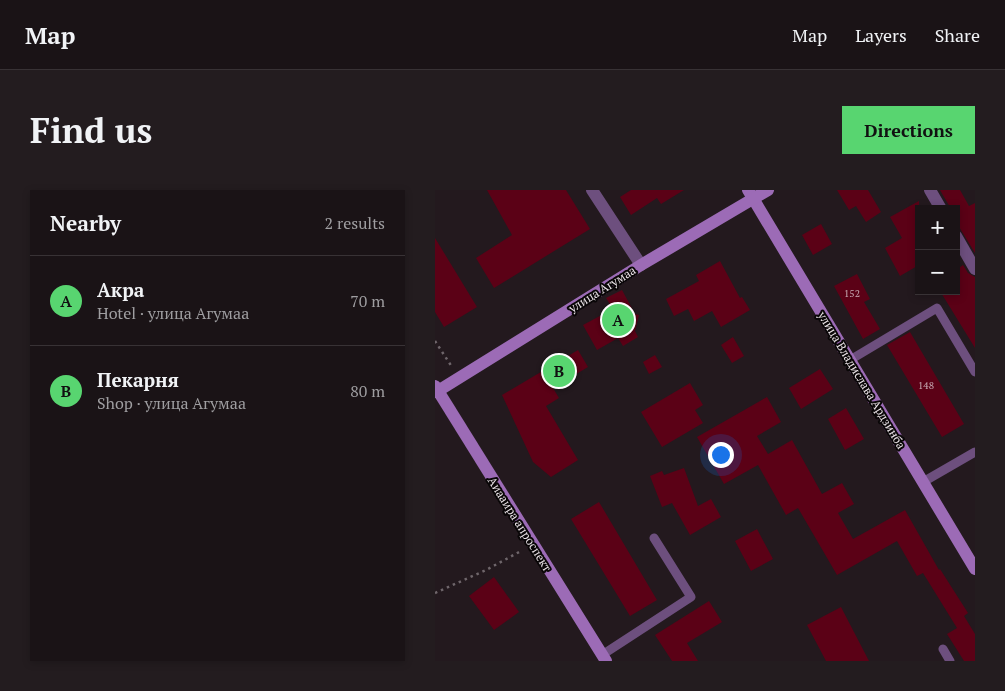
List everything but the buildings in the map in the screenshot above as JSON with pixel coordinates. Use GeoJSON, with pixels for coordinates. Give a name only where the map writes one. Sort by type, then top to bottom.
{"type":"FeatureCollection","features":[{"type":"Feature","properties":{"kind":"main road","name":"улица Агумаа"},"geometry":{"type":"LineString","coordinates":[[437,389],[641,265],[751,194],[768,190]]}},
{"type":"Feature","properties":{"kind":"main road","name":"улица Владислава Ардзинба"},"geometry":{"type":"LineString","coordinates":[[751,194],[975,569]]}},
{"type":"Feature","properties":{"kind":"main road","name":"Аиааира апроспект"},"geometry":{"type":"LineString","coordinates":[[437,389],[604,658]]}},
{"type":"Feature","properties":{"kind":"street"},"geometry":{"type":"LineString","coordinates":[[592,190],[641,265]]}},
{"type":"Feature","properties":{"kind":"street"},"geometry":{"type":"LineString","coordinates":[[930,190],[939,205]]}},
{"type":"Feature","properties":{"kind":"street"},"geometry":{"type":"LineString","coordinates":[[960,243],[975,269]]}},
{"type":"Feature","properties":{"kind":"lane"},"geometry":{"type":"LineString","coordinates":[[850,360],[937,308],[975,372]]}},
{"type":"Feature","properties":{"kind":"lane"},"geometry":{"type":"LineString","coordinates":[[923,482],[975,452]]}},
{"type":"Feature","properties":{"kind":"lane"},"geometry":{"type":"LineString","coordinates":[[604,658],[691,597],[654,538]]}},
{"type":"Feature","properties":{"kind":"lane"},"geometry":{"type":"LineString","coordinates":[[943,650],[950,661]]}},
{"type":"Feature","properties":{"kind":"path"},"geometry":{"type":"LineString","coordinates":[[435,593],[486,570],[533,544]]}},
{"type":"Feature","properties":{"kind":"place","name":"Акра"},"geometry":{"type":"Point","coordinates":[618,320]}},
{"type":"Feature","properties":{"kind":"place","name":"Пекарня"},"geometry":{"type":"Point","coordinates":[559,371]}}]}
